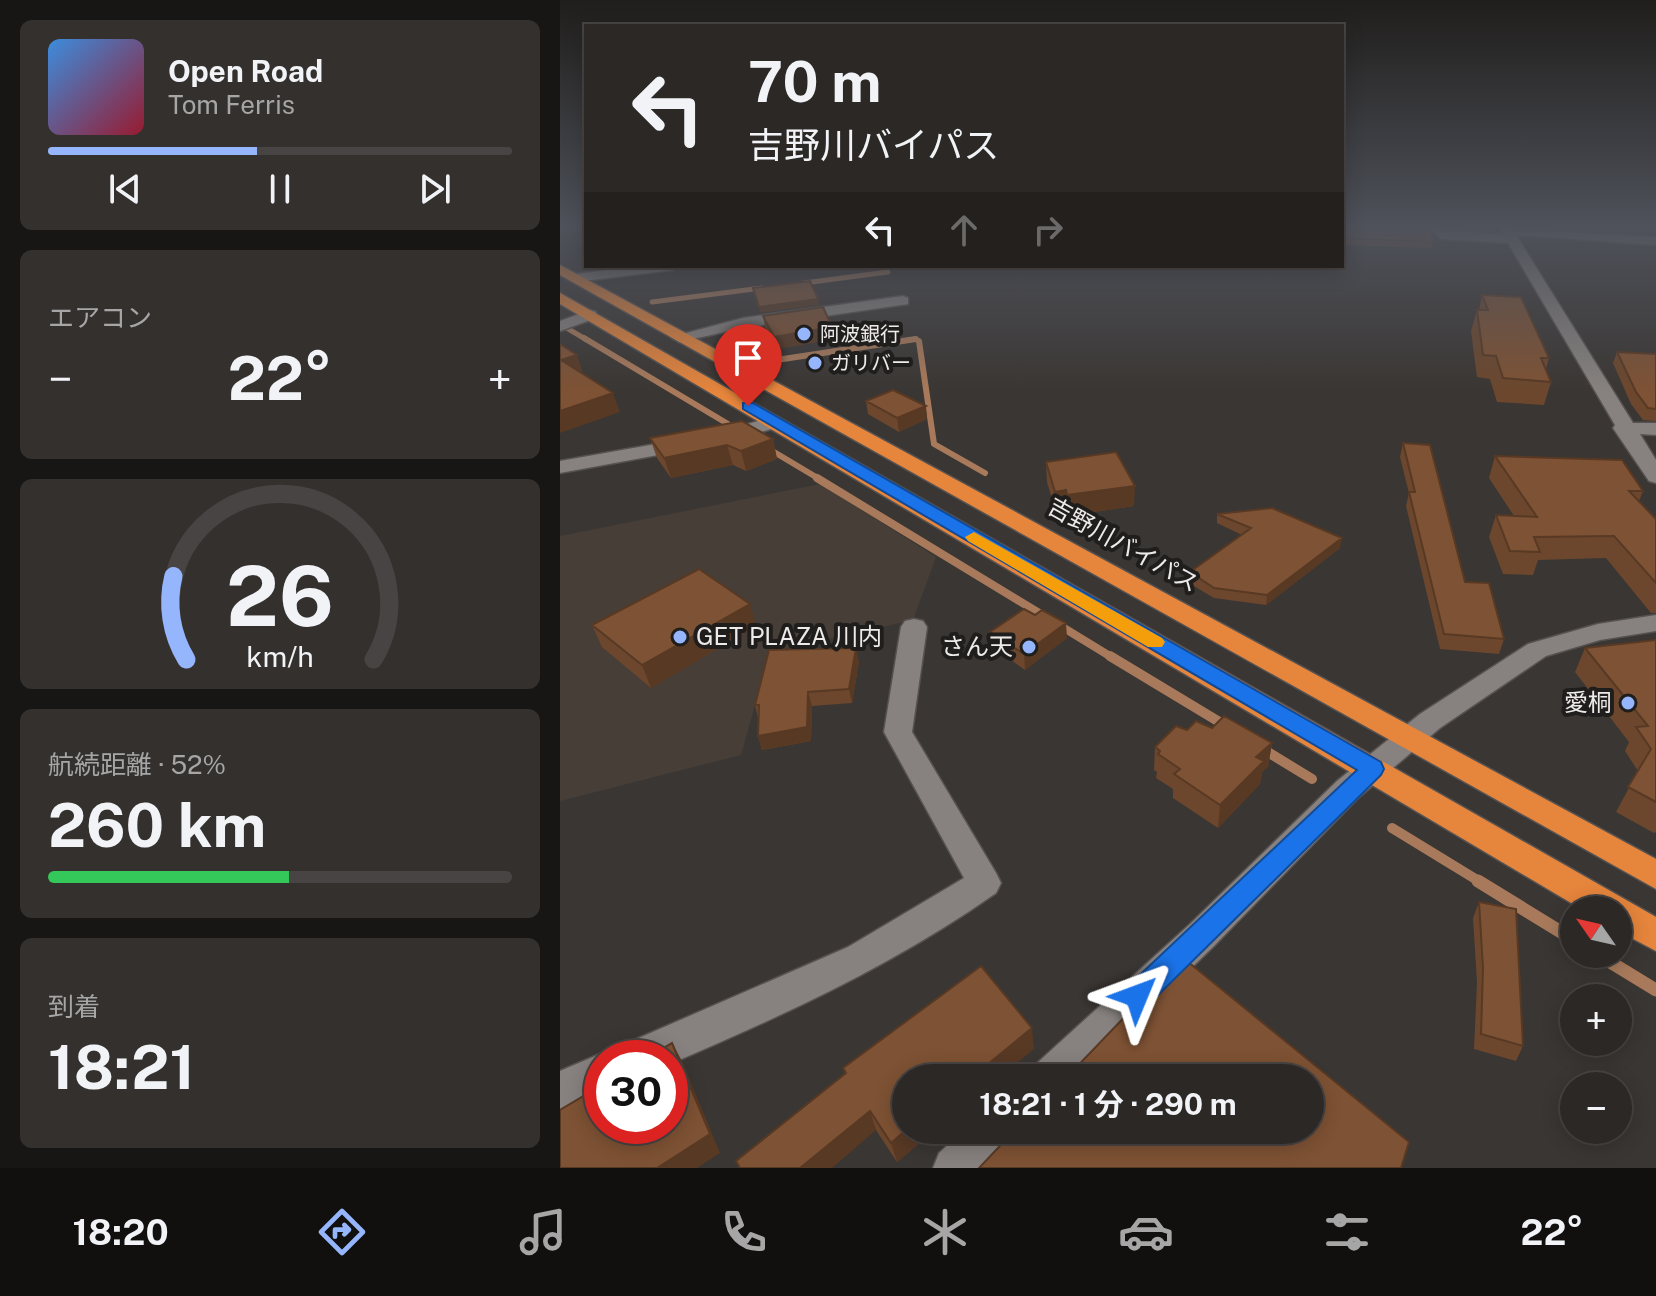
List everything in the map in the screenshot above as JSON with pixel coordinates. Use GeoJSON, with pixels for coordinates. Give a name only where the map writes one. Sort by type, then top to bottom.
{"type":"FeatureCollection","features":[{"type":"Feature","properties":{"kind":"highway","name":"吉野川バイパス"},"geometry":{"type":"LineString","coordinates":[[586,284],[1656,875]]}},
{"type":"Feature","properties":{"kind":"highway"},"geometry":{"type":"LineString","coordinates":[[560,298],[573,321],[775,422],[1589,896]]}},
{"type":"Feature","properties":{"kind":"highway"},"geometry":{"type":"LineString","coordinates":[[1632,921],[1656,935]]}},
{"type":"Feature","properties":{"kind":"street"},"geometry":{"type":"LineString","coordinates":[[1538,284],[1623,428],[1656,477]]}},
{"type":"Feature","properties":{"kind":"street"},"geometry":{"type":"LineString","coordinates":[[679,337],[743,323],[903,301]]}},
{"type":"Feature","properties":{"kind":"street"},"geometry":{"type":"LineString","coordinates":[[560,467],[743,433],[775,422]]}},
{"type":"Feature","properties":{"kind":"street"},"geometry":{"type":"LineString","coordinates":[[1623,428],[1656,429]]}},
{"type":"Feature","properties":{"kind":"street"},"geometry":{"type":"LineString","coordinates":[[1065,1064],[1409,738],[1537,650],[1598,632],[1656,623]]}},
{"type":"Feature","properties":{"kind":"street"},"geometry":{"type":"LineString","coordinates":[[682,1040],[736,1017],[933,921],[984,883],[898,732],[914,627]]}},
{"type":"Feature","properties":{"kind":"street"},"geometry":{"type":"LineString","coordinates":[[560,1091],[584,1081]]}},
{"type":"Feature","properties":{"kind":"street"},"geometry":{"type":"LineString","coordinates":[[954,1168],[980,1144]]}},
{"type":"Feature","properties":{"kind":"shaded area"},"geometry":{"type":"Polygon","coordinates":[[[820,484],[936,557],[913,620],[770,652],[741,755],[560,801],[560,536],[820,484]]]}},
{"type":"Feature","properties":{"kind":"building"},"geometry":{"type":"Polygon","coordinates":[[[811,284],[818,299],[759,307],[753,288],[811,284]]]}},
{"type":"Feature","properties":{"kind":"building"},"geometry":{"type":"Polygon","coordinates":[[[1482,295],[1521,297],[1549,358],[1541,358],[1551,382],[1503,378],[1496,356],[1483,355],[1477,310],[1488,310],[1482,295]]]}},
{"type":"Feature","properties":{"kind":"building"},"geometry":{"type":"Polygon","coordinates":[[[823,307],[832,327],[774,337],[763,316],[823,307]]]}},
{"type":"Feature","properties":{"kind":"building"},"geometry":{"type":"Polygon","coordinates":[[[560,344],[577,355],[561,360],[613,393],[560,411],[560,344]]]}},
{"type":"Feature","properties":{"kind":"building"},"geometry":{"type":"Polygon","coordinates":[[[1617,352],[1656,354],[1656,409],[1648,408],[1636,392],[1617,352]]]}},
{"type":"Feature","properties":{"kind":"building"},"geometry":{"type":"Polygon","coordinates":[[[893,390],[926,406],[897,418],[866,401],[893,390]]]}},
{"type":"Feature","properties":{"kind":"building"},"geometry":{"type":"Polygon","coordinates":[[[742,421],[773,439],[741,451],[727,445],[664,458],[650,438],[742,421]]]}},
{"type":"Feature","properties":{"kind":"building"},"geometry":{"type":"Polygon","coordinates":[[[1403,443],[1430,445],[1465,582],[1489,583],[1504,639],[1444,634],[1409,492],[1415,492],[1403,443]]]}},
{"type":"Feature","properties":{"kind":"building"},"geometry":{"type":"Polygon","coordinates":[[[1116,452],[1135,486],[1067,495],[1066,490],[1055,492],[1046,462],[1116,452]]]}},
{"type":"Feature","properties":{"kind":"building"},"geometry":{"type":"Polygon","coordinates":[[[1495,456],[1622,460],[1643,491],[1629,491],[1656,519],[1656,583],[1614,536],[1534,537],[1540,552],[1510,551],[1496,515],[1537,517],[1495,456]]]}},
{"type":"Feature","properties":{"kind":"building"},"geometry":{"type":"Polygon","coordinates":[[[1272,508],[1342,538],[1267,595],[1214,588],[1190,572],[1251,528],[1217,514],[1272,508]]]}},
{"type":"Feature","properties":{"kind":"building"},"geometry":{"type":"Polygon","coordinates":[[[699,569],[750,604],[642,665],[592,625],[699,569]]]}},
{"type":"Feature","properties":{"kind":"building"},"geometry":{"type":"Polygon","coordinates":[[[1024,609],[1035,615],[1042,610],[1066,623],[1024,654],[990,632],[1024,609]]]}},
{"type":"Feature","properties":{"kind":"building"},"geometry":{"type":"Polygon","coordinates":[[[1656,640],[1656,802],[1628,787],[1651,749],[1636,727],[1648,726],[1585,648],[1656,640]]]}},
{"type":"Feature","properties":{"kind":"building"},"geometry":{"type":"Polygon","coordinates":[[[856,648],[849,689],[808,692],[807,727],[758,736],[759,705],[755,705],[769,650],[856,648]]]}},
{"type":"Feature","properties":{"kind":"building"},"geometry":{"type":"Polygon","coordinates":[[[1224,716],[1272,743],[1256,757],[1264,761],[1220,805],[1174,774],[1180,769],[1158,754],[1160,751],[1155,747],[1176,726],[1187,730],[1196,721],[1212,728],[1224,716]]]}},
{"type":"Feature","properties":{"kind":"building"},"geometry":{"type":"Polygon","coordinates":[[[1479,902],[1516,909],[1523,1046],[1481,1034],[1483,968],[1479,902]]]}},
{"type":"Feature","properties":{"kind":"building"},"geometry":{"type":"Polygon","coordinates":[[[1182,957],[1313,1064],[1079,1064],[1182,957]]]}},
{"type":"Feature","properties":{"kind":"building"},"geometry":{"type":"Polygon","coordinates":[[[981,966],[1032,1028],[988,1064],[892,1064],[891,1143],[870,1111],[800,1168],[740,1168],[736,1161],[846,1073],[843,1068],[981,966]]]}},
{"type":"Feature","properties":{"kind":"building"},"geometry":{"type":"Polygon","coordinates":[[[1324,1073],[1409,1142],[1401,1168],[979,1168],[1002,1144],[1324,1144],[1324,1073]]]}},
{"type":"Feature","properties":{"kind":"building"},"geometry":{"type":"Polygon","coordinates":[[[688,1081],[710,1134],[657,1168],[560,1168],[560,1110],[584,1096],[584,1144],[688,1144],[688,1081]]]}},
{"type":"Feature","properties":{"kind":"waterway"},"geometry":{"type":"LineString","coordinates":[[652,302],[762,288]]}},
{"type":"Feature","properties":{"kind":"waterway"},"geometry":{"type":"LineString","coordinates":[[560,324],[587,340]]}},
{"type":"Feature","properties":{"kind":"waterway"},"geometry":{"type":"LineString","coordinates":[[584,338],[733,427]]}},
{"type":"Feature","properties":{"kind":"waterway"},"geometry":{"type":"LineString","coordinates":[[763,362],[916,339],[907,340]]}},
{"type":"Feature","properties":{"kind":"waterway"},"geometry":{"type":"LineString","coordinates":[[919,341],[934,444],[985,473]]}},
{"type":"Feature","properties":{"kind":"waterway"},"geometry":{"type":"LineString","coordinates":[[769,449],[821,480]]}},
{"type":"Feature","properties":{"kind":"waterway"},"geometry":{"type":"LineString","coordinates":[[817,478],[1044,616]]}},
{"type":"Feature","properties":{"kind":"waterway"},"geometry":{"type":"LineString","coordinates":[[1059,625],[1113,658]]}},
{"type":"Feature","properties":{"kind":"waterway"},"geometry":{"type":"LineString","coordinates":[[1110,656],[1226,726]]}},
{"type":"Feature","properties":{"kind":"waterway"},"geometry":{"type":"LineString","coordinates":[[1261,748],[1312,779]]}},
{"type":"Feature","properties":{"kind":"waterway"},"geometry":{"type":"LineString","coordinates":[[1392,828],[1482,883]]}},
{"type":"Feature","properties":{"kind":"waterway"},"geometry":{"type":"LineString","coordinates":[[1478,881],[1560,931]]}},
{"type":"Feature","properties":{"kind":"waterway"},"geometry":{"type":"LineString","coordinates":[[1620,968],[1656,990]]}},
{"type":"Feature","properties":{"kind":"slow traffic"},"geometry":{"type":"LineString","coordinates":[[974,537],[1155,642]]}},
{"type":"Feature","properties":{"kind":"place","name":"阿波銀行"},"geometry":{"type":"Point","coordinates":[804,334]}},
{"type":"Feature","properties":{"kind":"place","name":"ガリバー"},"geometry":{"type":"Point","coordinates":[815,363]}},
{"type":"Feature","properties":{"kind":"place","name":"GET PLAZA 川内"},"geometry":{"type":"Point","coordinates":[680,637]}},
{"type":"Feature","properties":{"kind":"place","name":"さん天"},"geometry":{"type":"Point","coordinates":[1029,647]}},
{"type":"Feature","properties":{"kind":"place","name":"愛桐"},"geometry":{"type":"Point","coordinates":[1628,703]}},
{"type":"Feature","properties":{"kind":"route"},"geometry":{"type":"LineString","coordinates":[[748,406],[1373,769],[1348,789],[1137,996]]}}]}
